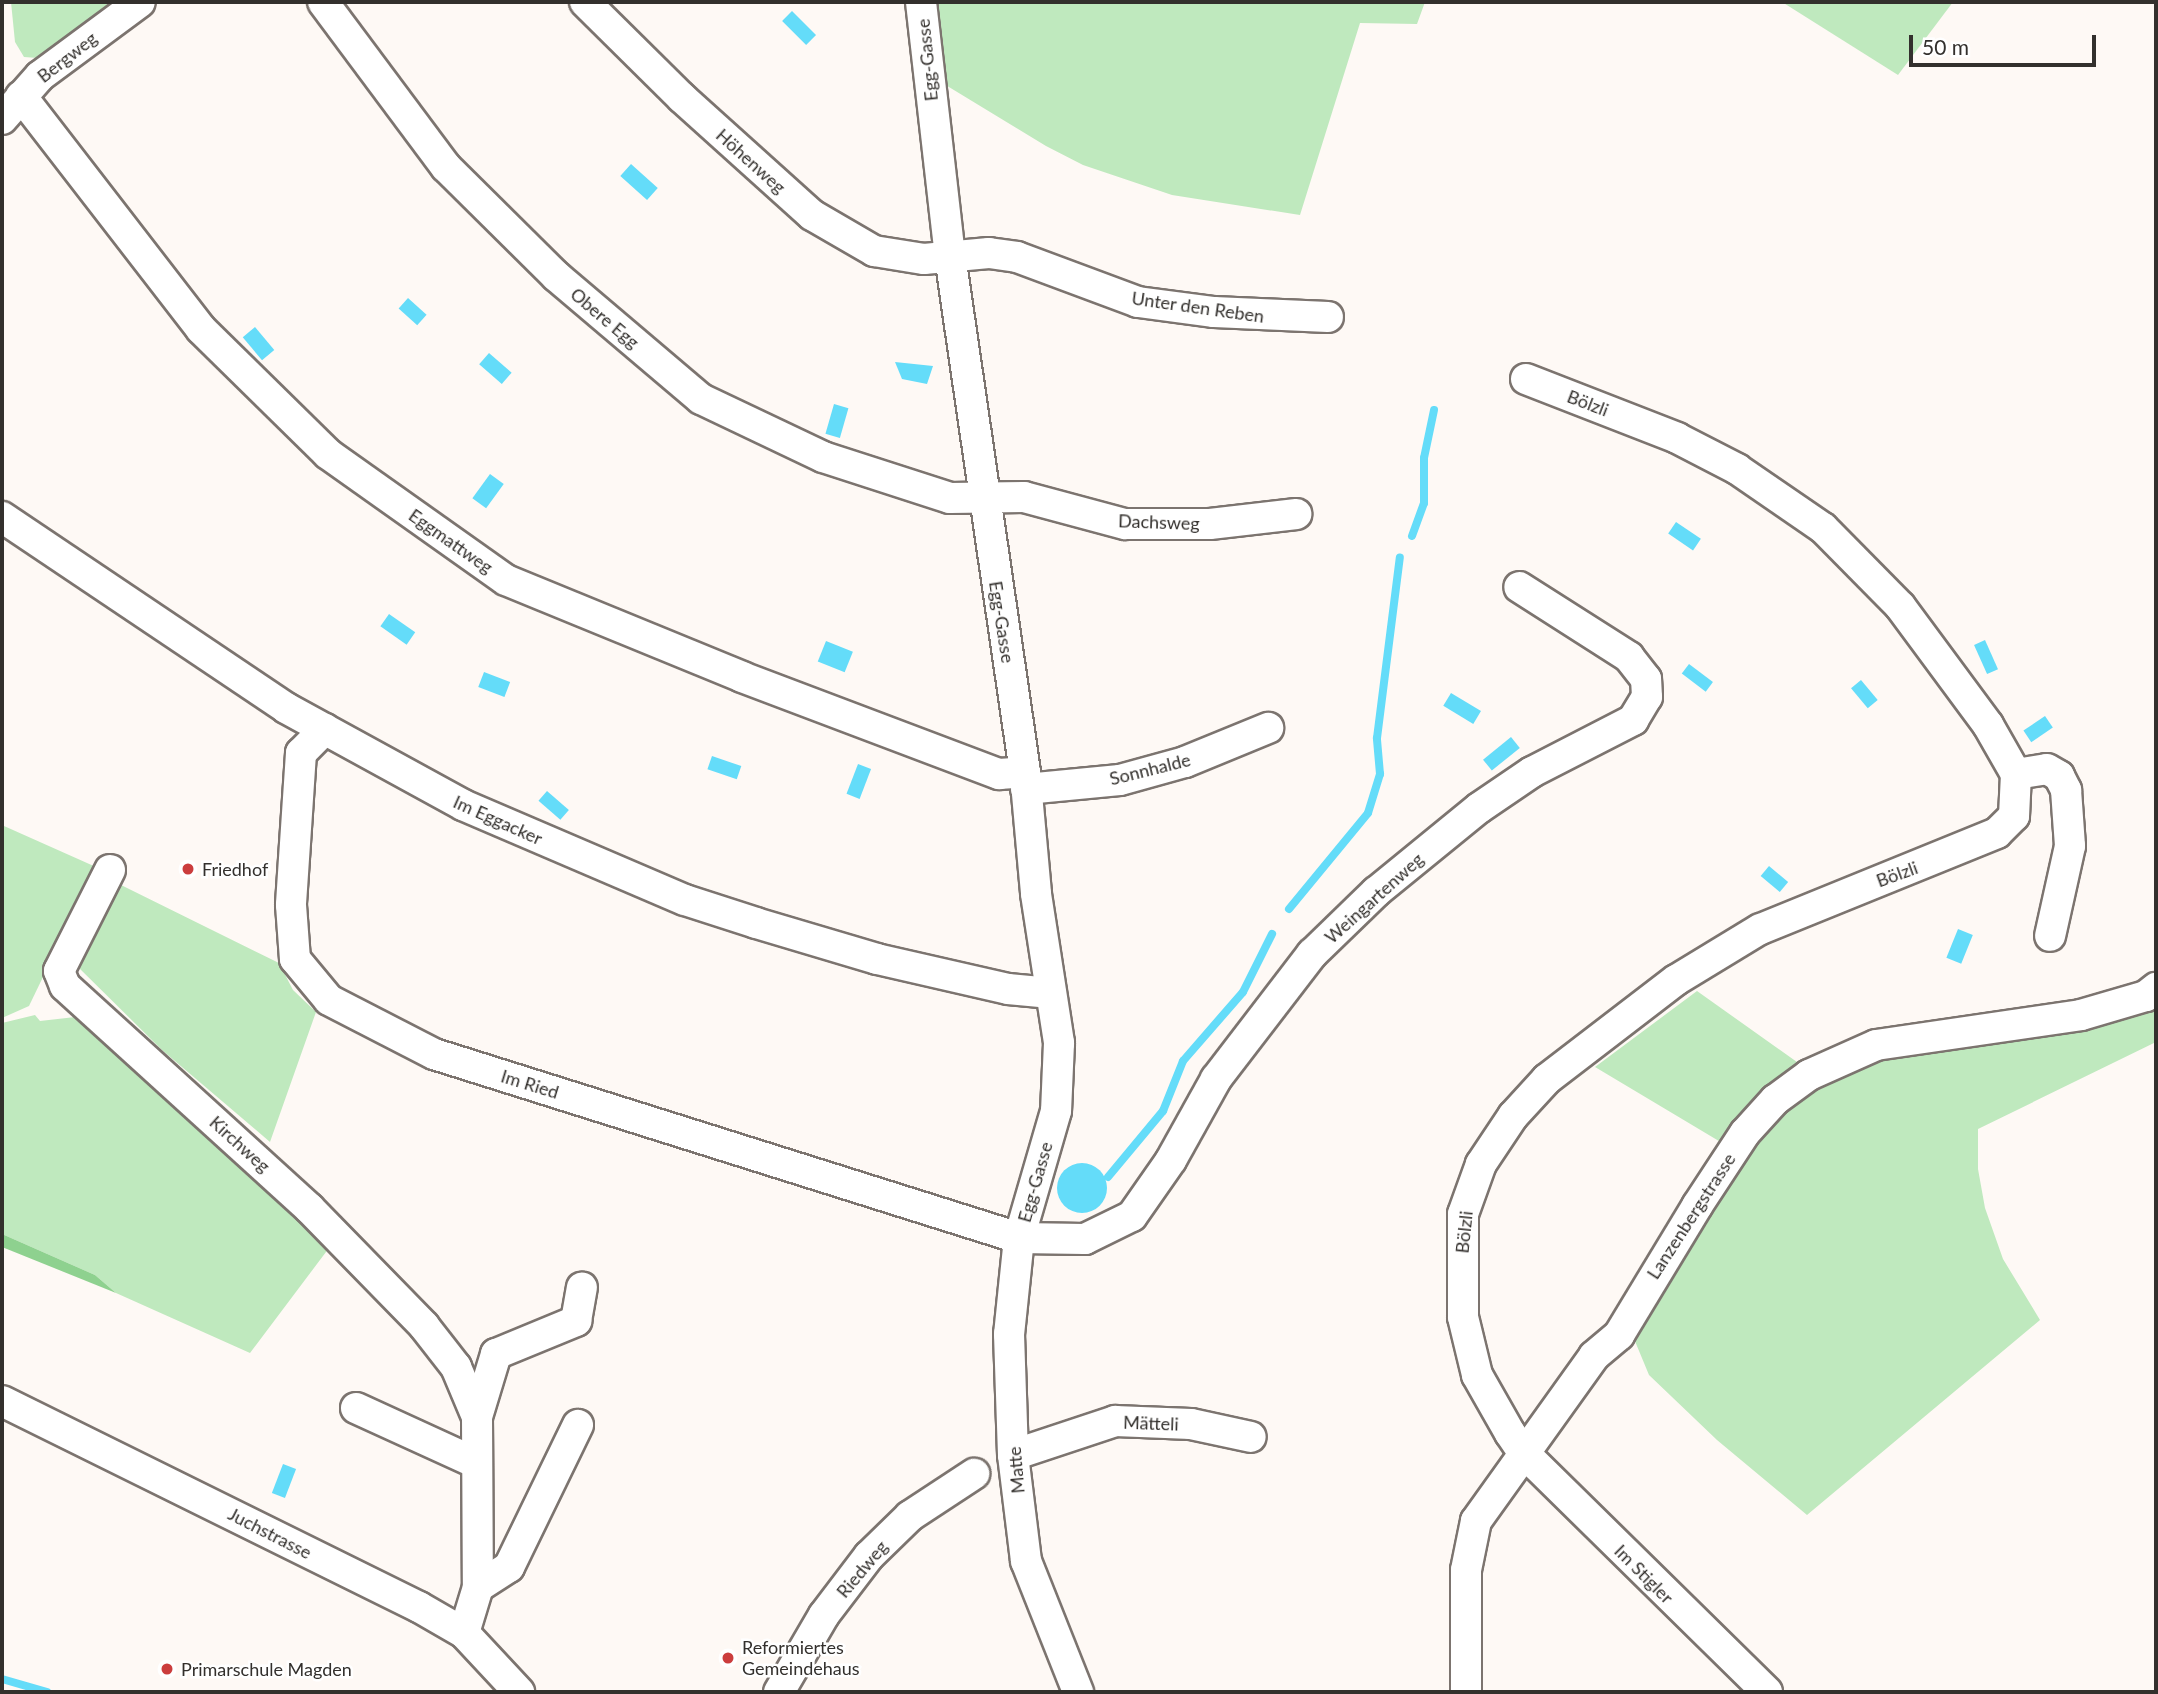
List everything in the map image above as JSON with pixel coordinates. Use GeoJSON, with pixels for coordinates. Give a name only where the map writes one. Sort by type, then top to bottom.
{"type":"FeatureCollection","features":[{"type":"Feature","properties":{"kind":"street","name":"Bergweg"},"geometry":{"type":"LineString","coordinates":[[2,119],[40,76],[140,2]]}},
{"type":"Feature","properties":{"kind":"street","name":"Obere Egg"},"geometry":{"type":"LineString","coordinates":[[323,2],[446,167],[556,276],[701,399],[823,457],[950,498],[982,496]]}},
{"type":"Feature","properties":{"kind":"street","name":"Höhenweg"},"geometry":{"type":"LineString","coordinates":[[585,2],[682,98],[812,215],[874,251],[923,259],[950,256]]}},
{"type":"Feature","properties":{"kind":"street","name":"Egg-Gasse"},"geometry":{"type":"LineString","coordinates":[[921,2],[950,256],[982,496],[1026,781],[1059,1042],[1056,1111],[1019,1238]]}},
{"type":"Feature","properties":{"kind":"street","name":"Eggmattweg"},"geometry":{"type":"LineString","coordinates":[[21,96],[211,338],[328,454],[506,580],[742,677],[999,774],[1026,781]]}},
{"type":"Feature","properties":{"kind":"street","name":"Unter den Reben"},"geometry":{"type":"LineString","coordinates":[[950,256],[1017,257],[1138,302],[1214,312],[1328,317]]}},
{"type":"Feature","properties":{"kind":"street","name":"Bölzli"},"geometry":{"type":"LineString","coordinates":[[1523,1452],[1477,1375],[1463,1317],[1460,1252],[1463,1214],[1480,1164],[1513,1116],[1547,1079],[1676,980],[1760,929],[1997,833],[2014,816],[2016,774],[1981,715],[1900,606],[1823,528],[1737,469],[1677,438],[1526,379]]}},
{"type":"Feature","properties":{"kind":"street","name":"Dachsweg"},"geometry":{"type":"LineString","coordinates":[[982,496],[1024,497],[1125,524],[1210,524],[1296,514]]}},
{"type":"Feature","properties":{"kind":"street","name":"Im Eggacker"},"geometry":{"type":"LineString","coordinates":[[2,517],[286,708],[463,805],[685,900],[877,959],[1008,989],[1051,993]]}},
{"type":"Feature","properties":{"kind":"street","name":"Weingartenweg"},"geometry":{"type":"LineString","coordinates":[[1019,1238],[1085,1239],[1132,1216],[1171,1160],[1216,1079],[1312,954],[1376,892],[1479,808],[1532,772],[1633,720],[1647,697],[1646,679],[1629,657],[1519,587]]}},
{"type":"Feature","properties":{"kind":"street","name":"Sonnhalde"},"geometry":{"type":"LineString","coordinates":[[1026,781],[1120,779],[1185,762],[1268,728]]}},
{"type":"Feature","properties":{"kind":"street","name":"Im Ried"},"geometry":{"type":"LineString","coordinates":[[325,729],[301,753],[291,905],[295,959],[328,1000],[434,1054],[1019,1238]]}},
{"type":"Feature","properties":{"kind":"street"},"geometry":{"type":"LineString","coordinates":[[2016,774],[2047,769],[2059,776],[2066,790],[2070,846],[2050,936]]}},
{"type":"Feature","properties":{"kind":"street","name":"Kirchweg"},"geometry":{"type":"LineString","coordinates":[[110,870],[59,971],[65,986],[309,1208],[424,1326],[456,1367],[477,1417]]}},
{"type":"Feature","properties":{"kind":"street","name":"Lanzenbergstrasse"},"geometry":{"type":"LineString","coordinates":[[1466,1692],[1465,1570],[1476,1521],[1594,1356],[1619,1335],[1647,1282],[1745,1133],[1775,1100],[1809,1075],[1876,1045],[2081,1015],[2146,996],[2156,988]]}},
{"type":"Feature","properties":{"kind":"street","name":"Matte"},"geometry":{"type":"LineString","coordinates":[[1019,1238],[1009,1334],[1013,1455],[1026,1561],[1078,1692]]}},
{"type":"Feature","properties":{"kind":"street","name":"Kirchweg"},"geometry":{"type":"LineString","coordinates":[[464,1633],[478,1587],[477,1417],[496,1354],[576,1321],[582,1287]]}},
{"type":"Feature","properties":{"kind":"street","name":"Juchstrasse"},"geometry":{"type":"LineString","coordinates":[[2,1401],[464,1633],[519,1692]]}},
{"type":"Feature","properties":{"kind":"street"},"geometry":{"type":"LineString","coordinates":[[356,1408],[476,1463]]}},
{"type":"Feature","properties":{"kind":"street","name":"Mätteli"},"geometry":{"type":"LineString","coordinates":[[1013,1455],[1115,1421],[1191,1424],[1251,1437]]}},
{"type":"Feature","properties":{"kind":"street"},"geometry":{"type":"LineString","coordinates":[[478,1587],[509,1567],[578,1425]]}},
{"type":"Feature","properties":{"kind":"street","name":"Im Stigler"},"geometry":{"type":"LineString","coordinates":[[1523,1452],[1767,1692]]}},
{"type":"Feature","properties":{"kind":"street","name":"Riedweg"},"geometry":{"type":"LineString","coordinates":[[779,1692],[824,1615],[869,1556],[910,1516],[974,1474]]}},
{"type":"Feature","properties":{"kind":"green space"},"geometry":{"type":"Polygon","coordinates":[[[11,2],[115,2],[38,58],[24,57],[15,42],[11,2]]]}},
{"type":"Feature","properties":{"kind":"green space"},"geometry":{"type":"Polygon","coordinates":[[[927,2],[1425,2],[1417,24],[1360,23],[1300,215],[1172,195],[1083,165],[1046,146],[944,84],[927,2]]]}},
{"type":"Feature","properties":{"kind":"green space"},"geometry":{"type":"Polygon","coordinates":[[[1782,2],[1953,2],[1898,75],[1782,2]]]}},
{"type":"Feature","properties":{"kind":"green space"},"geometry":{"type":"Polygon","coordinates":[[[4,826],[96,867],[29,1006],[2,1018],[4,826]]]}},
{"type":"Feature","properties":{"kind":"green space"},"geometry":{"type":"Polygon","coordinates":[[[121,885],[279,963],[293,990],[316,1012],[270,1142],[162,1050],[77,966],[121,885]]]}},
{"type":"Feature","properties":{"kind":"green space"},"geometry":{"type":"Polygon","coordinates":[[[1697,991],[1825,1082],[1884,1058],[2156,996],[2156,1042],[1978,1129],[1978,1169],[1985,1208],[2003,1259],[2040,1320],[1807,1515],[1717,1440],[1649,1375],[1632,1334],[1744,1156],[1595,1067],[1697,991]]]}},
{"type":"Feature","properties":{"kind":"green space"},"geometry":{"type":"Polygon","coordinates":[[[35,1015],[40,1021],[84,1016],[329,1248],[250,1353],[116,1293],[95,1275],[2,1234],[2,1023],[35,1015]]]}},
{"type":"Feature","properties":{"kind":"green space"},"geometry":{"type":"Polygon","coordinates":[[[2,1234],[95,1275],[116,1293],[2,1247],[2,1234]]]}},
{"type":"Feature","properties":{"kind":"water"},"geometry":{"type":"Polygon","coordinates":[[[792,11],[816,35],[806,45],[782,21],[792,11]]]}},
{"type":"Feature","properties":{"kind":"water"},"geometry":{"type":"Polygon","coordinates":[[[631,164],[658,188],[647,200],[620,176],[631,164]]]}},
{"type":"Feature","properties":{"kind":"water"},"geometry":{"type":"Polygon","coordinates":[[[408,298],[427,315],[417,325],[399,308],[408,298]]]}},
{"type":"Feature","properties":{"kind":"water"},"geometry":{"type":"Polygon","coordinates":[[[255,327],[274,350],[262,360],[243,337],[255,327]]]}},
{"type":"Feature","properties":{"kind":"water"},"geometry":{"type":"Polygon","coordinates":[[[489,353],[512,373],[502,384],[479,364],[489,353]]]}},
{"type":"Feature","properties":{"kind":"water"},"geometry":{"type":"Polygon","coordinates":[[[895,362],[933,366],[927,384],[902,379],[895,362]]]}},
{"type":"Feature","properties":{"kind":"water"},"geometry":{"type":"Polygon","coordinates":[[[834,404],[848,408],[840,438],[825,434],[834,404]]]}},
{"type":"Feature","properties":{"kind":"water"},"geometry":{"type":"Polygon","coordinates":[[[490,474],[504,484],[486,508],[472,498],[490,474]]]}},
{"type":"Feature","properties":{"kind":"water"},"geometry":{"type":"Polygon","coordinates":[[[1676,522],[1701,539],[1693,550],[1668,534],[1676,522]]]}},
{"type":"Feature","properties":{"kind":"water"},"geometry":{"type":"Polygon","coordinates":[[[389,614],[415,632],[407,645],[380,626],[389,614]]]}},
{"type":"Feature","properties":{"kind":"water"},"geometry":{"type":"Polygon","coordinates":[[[1985,640],[1998,669],[1987,674],[1974,645],[1985,640]]]}},
{"type":"Feature","properties":{"kind":"water"},"geometry":{"type":"Polygon","coordinates":[[[826,641],[853,652],[845,672],[818,661],[826,641]]]}},
{"type":"Feature","properties":{"kind":"water"},"geometry":{"type":"Polygon","coordinates":[[[1689,664],[1713,682],[1706,692],[1682,674],[1689,664]]]}},
{"type":"Feature","properties":{"kind":"water"},"geometry":{"type":"Polygon","coordinates":[[[484,672],[510,682],[504,697],[478,687],[484,672]]]}},
{"type":"Feature","properties":{"kind":"water"},"geometry":{"type":"Polygon","coordinates":[[[1861,680],[1878,700],[1868,708],[1851,688],[1861,680]]]}},
{"type":"Feature","properties":{"kind":"water"},"geometry":{"type":"Polygon","coordinates":[[[1451,693],[1481,711],[1473,724],[1443,706],[1451,693]]]}},
{"type":"Feature","properties":{"kind":"water"},"geometry":{"type":"Polygon","coordinates":[[[2045,716],[2053,728],[2031,742],[2023,731],[2045,716]]]}},
{"type":"Feature","properties":{"kind":"water"},"geometry":{"type":"Polygon","coordinates":[[[1511,737],[1520,748],[1492,771],[1483,760],[1511,737]]]}},
{"type":"Feature","properties":{"kind":"water"},"geometry":{"type":"Polygon","coordinates":[[[712,756],[741,766],[737,779],[707,769],[712,756]]]}},
{"type":"Feature","properties":{"kind":"water"},"geometry":{"type":"Polygon","coordinates":[[[858,764],[871,769],[860,799],[847,794],[858,764]]]}},
{"type":"Feature","properties":{"kind":"water"},"geometry":{"type":"Polygon","coordinates":[[[547,791],[569,810],[560,820],[538,801],[547,791]]]}},
{"type":"Feature","properties":{"kind":"water"},"geometry":{"type":"Polygon","coordinates":[[[1769,866],[1788,882],[1780,892],[1761,876],[1769,866]]]}},
{"type":"Feature","properties":{"kind":"water"},"geometry":{"type":"Polygon","coordinates":[[[1958,929],[1973,935],[1961,964],[1946,958],[1958,929]]]}},
{"type":"Feature","properties":{"kind":"water"},"geometry":{"type":"Polygon","coordinates":[[[1082,1163],[1100,1170],[1107,1188],[1100,1206],[1082,1213],[1064,1206],[1057,1188],[1064,1170],[1082,1163]]]}},
{"type":"Feature","properties":{"kind":"water"},"geometry":{"type":"Polygon","coordinates":[[[283,1464],[296,1469],[285,1498],[272,1493],[283,1464]]]}},
{"type":"Feature","properties":{"kind":"waterway"},"geometry":{"type":"LineString","coordinates":[[1412,536],[1424,503],[1424,458],[1434,410]]}},
{"type":"Feature","properties":{"kind":"waterway"},"geometry":{"type":"LineString","coordinates":[[1289,909],[1368,813],[1380,774],[1377,738],[1400,557]]}},
{"type":"Feature","properties":{"kind":"waterway"},"geometry":{"type":"LineString","coordinates":[[1108,1177],[1163,1111],[1183,1061],[1243,992],[1272,934]]}},
{"type":"Feature","properties":{"kind":"waterway"},"geometry":{"type":"LineString","coordinates":[[2,1679],[47,1692]]}},
{"type":"Feature","properties":{"kind":"place","name":"Friedhof"},"geometry":{"type":"Point","coordinates":[188,869]}},
{"type":"Feature","properties":{"kind":"place","name":"Reformiertes Gemeindehaus"},"geometry":{"type":"Point","coordinates":[728,1658]}},
{"type":"Feature","properties":{"kind":"place","name":"Primarschule Magden"},"geometry":{"type":"Point","coordinates":[167,1669]}}]}
